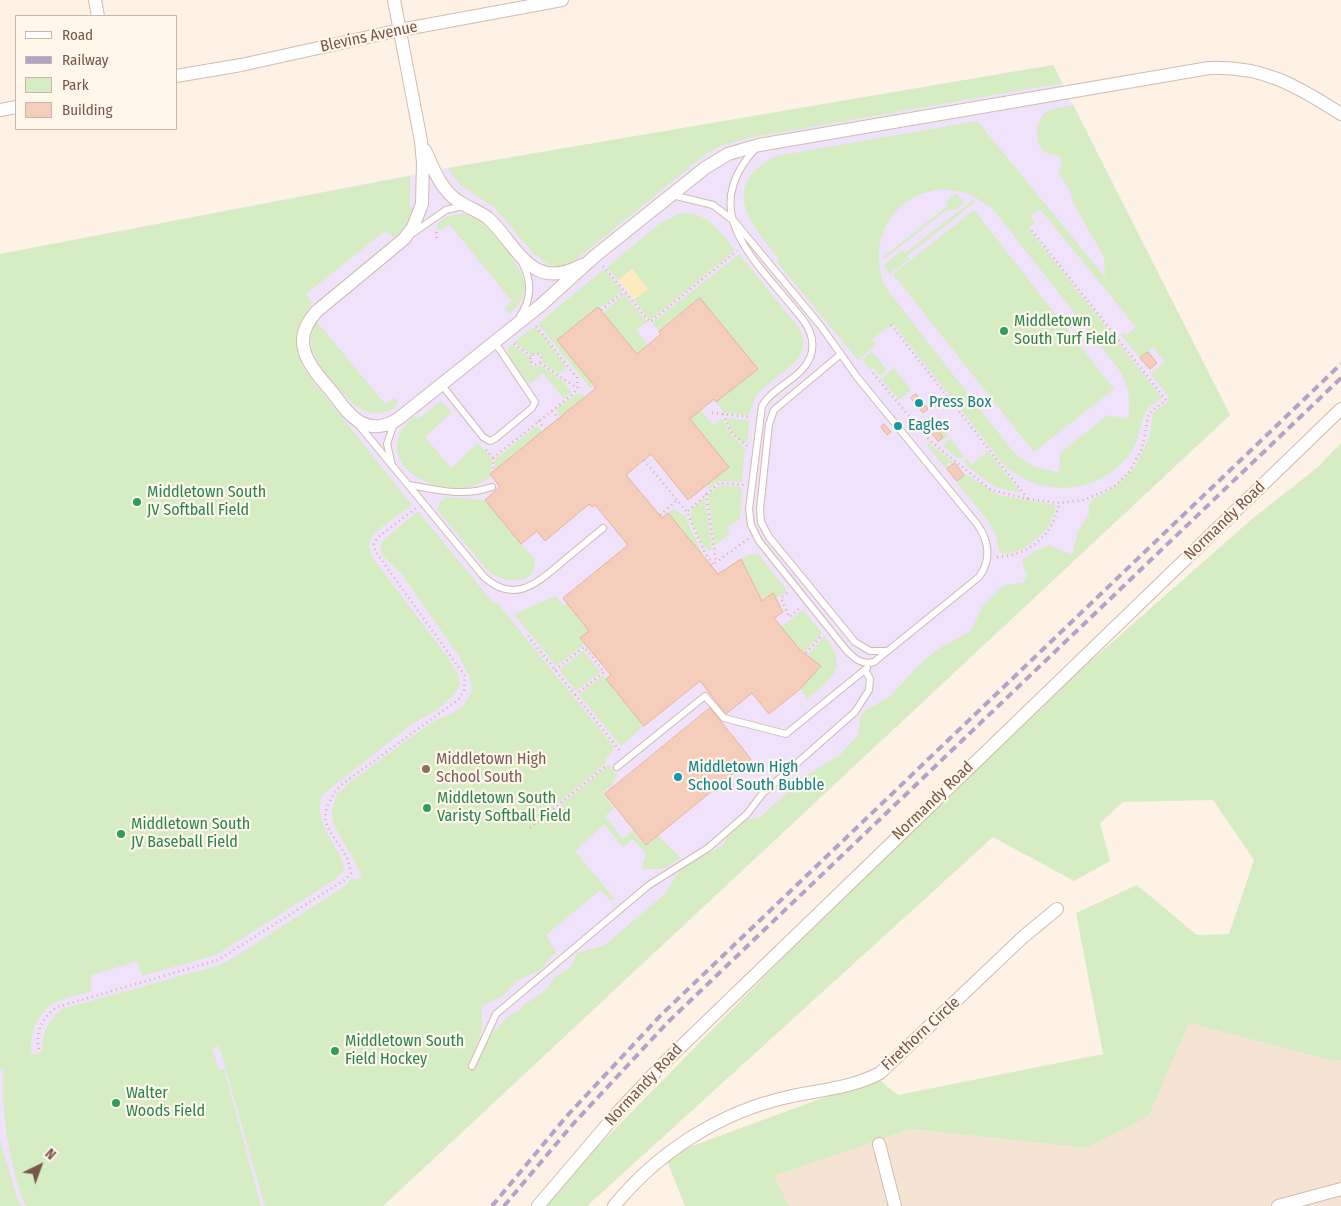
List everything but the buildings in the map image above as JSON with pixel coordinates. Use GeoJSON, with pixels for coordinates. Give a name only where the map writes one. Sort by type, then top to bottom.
{"type":"FeatureCollection","features":[{"type":"Feature","properties":{"kind":"street"},"geometry":{"type":"LineString","coordinates":[[95,0],[98,15]]}},
{"type":"Feature","properties":{"kind":"street"},"geometry":{"type":"LineString","coordinates":[[394,0],[421,141],[424,188],[422,204],[413,227],[398,245],[317,311],[304,331],[303,347],[310,365],[351,416],[363,424],[374,426],[386,425],[398,419],[510,328],[599,261],[670,195],[720,158],[759,146],[1209,68],[1246,69],[1273,76],[1300,88],[1341,114]]}},
{"type":"Feature","properties":{"kind":"street","name":"Blevins Avenue"},"geometry":{"type":"LineString","coordinates":[[178,76],[241,65],[400,30],[562,0]]}},
{"type":"Feature","properties":{"kind":"street"},"geometry":{"type":"LineString","coordinates":[[0,110],[15,107]]}},
{"type":"Feature","properties":{"kind":"street"},"geometry":{"type":"LineString","coordinates":[[421,141],[443,186],[455,199],[488,218],[517,254],[532,266],[549,274],[571,270],[599,261]]}},
{"type":"Feature","properties":{"kind":"street","name":"Normandy Road"},"geometry":{"type":"LineString","coordinates":[[538,1206],[618,1112],[672,1054],[1341,409]]}},
{"type":"Feature","properties":{"kind":"street","name":"Firethorn Circle"},"geometry":{"type":"LineString","coordinates":[[614,1206],[653,1166],[704,1130],[734,1114],[764,1103],[858,1083],[880,1073],[1023,937],[1057,909]]}},
{"type":"Feature","properties":{"kind":"street"},"geometry":{"type":"LineString","coordinates":[[879,1144],[895,1206]]}},
{"type":"Feature","properties":{"kind":"street"},"geometry":{"type":"LineString","coordinates":[[1278,1206],[1341,1189]]}},
{"type":"Feature","properties":{"kind":"lane"},"geometry":{"type":"LineString","coordinates":[[759,146],[740,166],[733,181],[730,196],[734,221],[743,245],[806,324],[812,341],[811,352],[805,366],[768,397],[762,406],[749,509],[752,525],[765,549],[850,654],[862,662],[870,663],[878,659]]}},
{"type":"Feature","properties":{"kind":"lane"},"geometry":{"type":"LineString","coordinates":[[617,767],[705,696],[724,718],[786,734],[979,577],[988,557],[987,543],[977,524],[857,377],[841,354],[734,221],[713,205],[670,195]]}},
{"type":"Feature","properties":{"kind":"lane"},"geometry":{"type":"LineString","coordinates":[[398,245],[446,210],[466,206]]}},
{"type":"Feature","properties":{"kind":"lane"},"geometry":{"type":"LineString","coordinates":[[510,328],[525,310],[530,291],[527,273],[517,254]]}},
{"type":"Feature","properties":{"kind":"lane"},"geometry":{"type":"LineString","coordinates":[[441,384],[483,437],[490,441],[496,438],[532,408],[534,402],[494,341]]}},
{"type":"Feature","properties":{"kind":"lane"},"geometry":{"type":"LineString","coordinates":[[841,354],[774,410],[770,424],[760,517],[770,537],[855,642],[864,649],[875,652],[892,648]]}},
{"type":"Feature","properties":{"kind":"lane"},"geometry":{"type":"LineString","coordinates":[[351,416],[484,577],[499,588],[518,590],[533,585],[603,528]]}},
{"type":"Feature","properties":{"kind":"lane"},"geometry":{"type":"LineString","coordinates":[[394,468],[389,458],[387,444],[391,428],[398,419]]}},
{"type":"Feature","properties":{"kind":"lane"},"geometry":{"type":"LineString","coordinates":[[409,485],[461,493],[477,492],[492,487]]}},
{"type":"Feature","properties":{"kind":"lane"},"geometry":{"type":"LineString","coordinates":[[472,1066],[496,1014],[649,885],[708,848],[747,814],[763,793],[854,712],[869,690],[870,679],[865,670]]}},
{"type":"Feature","properties":{"kind":"path"},"geometry":{"type":"LineString","coordinates":[[873,373],[929,440],[991,490],[1028,499],[1059,503],[1084,500],[1114,487],[1130,471],[1142,448],[1149,413],[1166,400],[1030,228]]}},
{"type":"Feature","properties":{"kind":"path"},"geometry":{"type":"LineString","coordinates":[[436,232],[437,240]]}},
{"type":"Feature","properties":{"kind":"path"},"geometry":{"type":"LineString","coordinates":[[599,261],[650,322],[738,250]]}},
{"type":"Feature","properties":{"kind":"path"},"geometry":{"type":"LineString","coordinates":[[601,310],[624,292]]}},
{"type":"Feature","properties":{"kind":"path"},"geometry":{"type":"LineString","coordinates":[[534,323],[577,378],[578,388]]}},
{"type":"Feature","properties":{"kind":"path"},"geometry":{"type":"LineString","coordinates":[[891,325],[1028,499]]}},
{"type":"Feature","properties":{"kind":"path"},"geometry":{"type":"LineString","coordinates":[[510,342],[531,356],[539,355],[540,362],[578,388]]}},
{"type":"Feature","properties":{"kind":"path"},"geometry":{"type":"LineString","coordinates":[[531,356],[532,364],[540,362]]}},
{"type":"Feature","properties":{"kind":"path"},"geometry":{"type":"LineString","coordinates":[[493,458],[578,388]]}},
{"type":"Feature","properties":{"kind":"path"},"geometry":{"type":"LineString","coordinates":[[552,410],[558,418]]}},
{"type":"Feature","properties":{"kind":"path"},"geometry":{"type":"LineString","coordinates":[[712,413],[753,417]]}},
{"type":"Feature","properties":{"kind":"path"},"geometry":{"type":"LineString","coordinates":[[723,414],[731,432],[749,448]]}},
{"type":"Feature","properties":{"kind":"path"},"geometry":{"type":"LineString","coordinates":[[538,422],[545,429]]}},
{"type":"Feature","properties":{"kind":"path"},"geometry":{"type":"LineString","coordinates":[[481,443],[493,458],[494,470]]}},
{"type":"Feature","properties":{"kind":"path"},"geometry":{"type":"LineString","coordinates":[[644,460],[687,512],[705,553],[713,564]]}},
{"type":"Feature","properties":{"kind":"path"},"geometry":{"type":"LineString","coordinates":[[687,512],[720,483],[745,486]]}},
{"type":"Feature","properties":{"kind":"path"},"geometry":{"type":"LineString","coordinates":[[706,494],[713,564]]}},
{"type":"Feature","properties":{"kind":"path"},"geometry":{"type":"LineString","coordinates":[[660,515],[677,500]]}},
{"type":"Feature","properties":{"kind":"path"},"geometry":{"type":"LineString","coordinates":[[39,1049],[39,1029],[47,1015],[57,1006],[218,960],[346,879],[351,873],[350,864],[326,827],[325,812],[330,797],[341,785],[459,698],[464,690],[465,676],[375,551],[374,544],[377,538],[423,503]]}},
{"type":"Feature","properties":{"kind":"path"},"geometry":{"type":"LineString","coordinates":[[988,557],[1013,556],[1033,546],[1045,536],[1053,524],[1059,503]]}},
{"type":"Feature","properties":{"kind":"path"},"geometry":{"type":"LineString","coordinates":[[713,564],[749,538]]}},
{"type":"Feature","properties":{"kind":"path"},"geometry":{"type":"LineString","coordinates":[[790,590],[781,598],[789,617],[803,605]]}},
{"type":"Feature","properties":{"kind":"path"},"geometry":{"type":"LineString","coordinates":[[806,654],[825,632]]}},
{"type":"Feature","properties":{"kind":"path"},"geometry":{"type":"LineString","coordinates":[[528,636],[622,753],[530,828]]}},
{"type":"Feature","properties":{"kind":"path"},"geometry":{"type":"LineString","coordinates":[[555,670],[584,647],[604,672],[575,695]]}},
{"type":"Feature","properties":{"kind":"shaded area","name":"Middletown High School South"},"geometry":{"type":"Polygon","coordinates":[[[1053,65],[1230,415],[383,1206],[0,1206],[0,254],[448,168],[1053,65]]]}},
{"type":"Feature","properties":{"kind":"shaded area"},"geometry":{"type":"Polygon","coordinates":[[[1189,1023],[1336,1062],[1341,1060],[1341,1206],[789,1206],[773,1176],[911,1129],[1086,1148],[1149,1116],[1189,1023]]]}},
{"type":"Feature","properties":{"kind":"green space"},"geometry":{"type":"Polygon","coordinates":[[[1053,65],[1062,83],[748,138],[718,147],[706,154],[579,257],[566,265],[552,267],[534,254],[495,208],[459,184],[448,168],[1053,65]]]}},
{"type":"Feature","properties":{"kind":"green space"},"geometry":{"type":"Polygon","coordinates":[[[1073,105],[1230,415],[383,1206],[265,1206],[219,1046],[212,1048],[219,1070],[224,1069],[261,1206],[26,1206],[11,1157],[5,1119],[4,1068],[0,1071],[0,254],[410,176],[410,206],[413,210],[407,224],[394,238],[385,231],[306,294],[312,303],[298,330],[297,348],[299,357],[309,376],[412,505],[376,532],[370,541],[370,549],[374,560],[446,655],[457,672],[460,684],[454,695],[434,712],[412,724],[322,795],[320,806],[323,824],[344,867],[343,872],[334,880],[216,955],[142,976],[137,961],[90,976],[91,991],[60,1000],[46,1009],[37,1022],[31,1046],[32,1055],[42,1052],[46,1028],[62,1009],[217,966],[232,959],[348,884],[351,877],[354,880],[361,878],[360,871],[333,823],[332,809],[337,795],[349,783],[410,738],[436,720],[451,714],[463,706],[472,692],[470,678],[459,656],[401,573],[381,554],[381,544],[384,540],[418,511],[493,603],[498,604],[615,748],[605,760],[606,763],[552,808],[554,811],[609,765],[617,775],[612,785],[603,793],[614,808],[605,816],[623,839],[633,831],[646,846],[658,836],[681,858],[663,869],[642,869],[646,854],[633,839],[623,847],[604,824],[575,851],[615,900],[610,900],[600,890],[546,935],[556,952],[540,970],[517,981],[504,995],[482,1006],[482,1030],[469,1067],[476,1070],[486,1041],[507,1017],[520,1010],[525,1004],[545,991],[556,976],[566,971],[572,965],[577,953],[605,945],[666,893],[680,869],[723,845],[729,833],[740,823],[748,819],[759,818],[807,775],[840,755],[858,735],[861,715],[866,710],[891,696],[916,668],[935,651],[971,631],[982,607],[1001,588],[1005,585],[1023,583],[1027,577],[1022,561],[1034,552],[1049,545],[1072,555],[1078,531],[1089,515],[1089,505],[1092,500],[1117,486],[1136,466],[1150,435],[1153,413],[1168,401],[1168,396],[1151,374],[1165,362],[1153,347],[1140,358],[1121,335],[1123,333],[1126,335],[1136,327],[1040,209],[1030,216],[1035,222],[1028,228],[1162,398],[1146,411],[1134,447],[1119,466],[1105,477],[1089,484],[1072,487],[1037,484],[1021,477],[1006,467],[893,324],[872,339],[876,345],[858,360],[777,262],[779,259],[758,232],[745,205],[744,192],[748,180],[758,168],[776,156],[977,121],[1105,277],[1104,257],[1074,204],[1069,188],[1058,173],[1062,166],[1060,156],[1045,152],[1037,138],[1040,120],[1046,112],[1073,105]],[[941,189],[924,193],[909,201],[897,211],[888,223],[882,237],[879,253],[880,270],[885,287],[1014,453],[1032,466],[1059,473],[1060,453],[1108,415],[1128,419],[1130,406],[1127,386],[1118,368],[992,208],[968,193],[941,189]]]}},
{"type":"Feature","properties":{"kind":"green space"},"geometry":{"type":"Polygon","coordinates":[[[956,193],[964,203],[955,210],[948,209],[884,259],[883,257],[946,207],[947,201],[956,193]]]}},
{"type":"Feature","properties":{"kind":"green space"},"geometry":{"type":"Polygon","coordinates":[[[973,200],[975,202],[907,256],[909,259],[890,274],[883,266],[902,250],[905,253],[973,200]]]}},
{"type":"Feature","properties":{"kind":"green space","name":"Middletown South Turf Field"},"geometry":{"type":"Polygon","coordinates":[[[974,210],[1114,389],[1034,452],[893,274],[974,210]]]}},
{"type":"Feature","properties":{"kind":"green space"},"geometry":{"type":"Polygon","coordinates":[[[682,213],[706,219],[718,229],[734,249],[733,252],[650,320],[634,300],[648,288],[632,269],[618,280],[607,267],[662,222],[682,213]]]}},
{"type":"Feature","properties":{"kind":"green space"},"geometry":{"type":"Polygon","coordinates":[[[460,214],[474,218],[491,231],[518,267],[524,282],[524,291],[520,302],[511,313],[506,312],[505,308],[512,301],[449,224],[441,230],[437,228],[438,223],[446,217],[460,214]]]}},
{"type":"Feature","properties":{"kind":"green space"},"geometry":{"type":"Polygon","coordinates":[[[739,254],[798,327],[803,338],[803,348],[799,357],[758,394],[748,415],[724,413],[716,402],[757,368],[700,298],[660,332],[652,323],[739,254]]]}},
{"type":"Feature","properties":{"kind":"green space"},"geometry":{"type":"Polygon","coordinates":[[[604,269],[622,291],[605,305],[598,307],[557,340],[594,385],[590,388],[538,324],[604,269]]]}},
{"type":"Feature","properties":{"kind":"green space"},"geometry":{"type":"Polygon","coordinates":[[[624,294],[647,322],[636,330],[648,345],[637,354],[603,313],[624,294]]]}},
{"type":"Feature","properties":{"kind":"green space"},"geometry":{"type":"Polygon","coordinates":[[[317,322],[385,404],[395,398],[398,401],[397,406],[378,413],[369,412],[354,404],[340,391],[314,354],[311,339],[317,322]]]}},
{"type":"Feature","properties":{"kind":"green space"},"geometry":{"type":"Polygon","coordinates":[[[532,328],[536,328],[567,367],[559,374],[542,362],[543,357],[539,353],[531,354],[514,342],[532,328]]]}},
{"type":"Feature","properties":{"kind":"green space"},"geometry":{"type":"Polygon","coordinates":[[[511,344],[529,357],[531,365],[535,367],[540,365],[561,379],[572,392],[564,399],[543,373],[531,383],[527,382],[509,356],[508,347],[511,344]]]}},
{"type":"Feature","properties":{"kind":"green space"},"geometry":{"type":"Polygon","coordinates":[[[872,352],[887,370],[880,376],[873,367],[870,370],[862,360],[872,352]]]}},
{"type":"Feature","properties":{"kind":"green space"},"geometry":{"type":"Polygon","coordinates":[[[894,368],[911,390],[899,400],[881,379],[894,368]]]}},
{"type":"Feature","properties":{"kind":"green space"},"geometry":{"type":"Polygon","coordinates":[[[576,394],[582,394],[585,397],[560,417],[556,409],[576,394]]]}},
{"type":"Feature","properties":{"kind":"green space"},"geometry":{"type":"Polygon","coordinates":[[[441,401],[452,412],[425,437],[451,468],[478,443],[492,459],[491,476],[474,485],[454,488],[434,485],[417,477],[403,465],[397,450],[400,434],[415,416],[418,419],[441,401]]]}},
{"type":"Feature","properties":{"kind":"green space"},"geometry":{"type":"Polygon","coordinates":[[[701,410],[713,425],[722,418],[731,434],[745,449],[742,482],[719,481],[709,489],[690,419],[701,410]]]}},
{"type":"Feature","properties":{"kind":"green space"},"geometry":{"type":"Polygon","coordinates":[[[931,415],[948,436],[939,443],[937,442],[943,437],[937,429],[930,435],[921,424],[931,415]]]}},
{"type":"Feature","properties":{"kind":"green space"},"geometry":{"type":"Polygon","coordinates":[[[726,419],[749,420],[747,443],[740,440],[734,434],[726,419]]]}},
{"type":"Feature","properties":{"kind":"green space"},"geometry":{"type":"Polygon","coordinates":[[[537,426],[542,432],[495,469],[495,459],[537,426]]]}},
{"type":"Feature","properties":{"kind":"green space"},"geometry":{"type":"Polygon","coordinates":[[[950,438],[964,456],[962,458],[955,457],[943,446],[950,438]]]}},
{"type":"Feature","properties":{"kind":"green space"},"geometry":{"type":"Polygon","coordinates":[[[929,443],[954,463],[952,465],[949,462],[947,464],[957,480],[966,474],[998,495],[1055,505],[1051,522],[1027,546],[1018,551],[1000,553],[995,533],[988,521],[926,444],[929,443]]]}},
{"type":"Feature","properties":{"kind":"green space"},"geometry":{"type":"Polygon","coordinates":[[[1341,443],[1341,1060],[1336,1062],[1189,1023],[1149,1116],[1086,1148],[911,1129],[774,1176],[789,1206],[685,1206],[665,1156],[877,1078],[898,1095],[1103,1054],[1076,913],[1137,885],[1197,935],[1229,934],[1254,860],[1213,800],[1123,802],[1100,823],[1110,861],[1074,881],[993,837],[587,1206],[544,1206],[556,1189],[967,770],[1252,519],[1317,468],[1341,443]]]}},
{"type":"Feature","properties":{"kind":"green space"},"geometry":{"type":"Polygon","coordinates":[[[988,451],[1021,493],[995,487],[966,465],[964,460],[966,458],[971,465],[988,451]]]}},
{"type":"Feature","properties":{"kind":"green space"},"geometry":{"type":"Polygon","coordinates":[[[720,485],[740,487],[742,490],[740,519],[728,526],[729,534],[715,545],[708,495],[720,485]]]}},
{"type":"Feature","properties":{"kind":"green space"},"geometry":{"type":"Polygon","coordinates":[[[446,497],[485,500],[534,559],[534,568],[531,574],[526,578],[511,580],[503,579],[489,572],[438,511],[439,503],[446,497]]]}},
{"type":"Feature","properties":{"kind":"green space"},"geometry":{"type":"Polygon","coordinates":[[[705,498],[712,548],[709,551],[702,543],[690,517],[693,508],[705,498]]]}},
{"type":"Feature","properties":{"kind":"green space"},"geometry":{"type":"Polygon","coordinates":[[[673,509],[685,516],[703,556],[668,513],[673,509]]]}},
{"type":"Feature","properties":{"kind":"green space"},"geometry":{"type":"Polygon","coordinates":[[[758,554],[786,589],[786,592],[776,598],[773,594],[762,601],[741,559],[748,555],[758,554]]]}},
{"type":"Feature","properties":{"kind":"green space"},"geometry":{"type":"Polygon","coordinates":[[[556,596],[563,606],[567,603],[589,631],[580,638],[585,644],[556,666],[514,614],[556,596]]]}},
{"type":"Feature","properties":{"kind":"green space"},"geometry":{"type":"Polygon","coordinates":[[[803,610],[822,633],[804,652],[800,650],[781,627],[803,610]]]}},
{"type":"Feature","properties":{"kind":"green space"},"geometry":{"type":"Polygon","coordinates":[[[824,636],[832,646],[837,664],[835,671],[824,685],[807,699],[800,688],[821,667],[808,655],[824,636]]]}},
{"type":"Feature","properties":{"kind":"green space"},"geometry":{"type":"Polygon","coordinates":[[[583,651],[600,672],[576,691],[559,670],[583,651]]]}},
{"type":"Feature","properties":{"kind":"green space"},"geometry":{"type":"Polygon","coordinates":[[[603,675],[644,726],[621,746],[579,695],[603,675]]]}},
{"type":"Feature","properties":{"kind":"green space"},"geometry":{"type":"Polygon","coordinates":[[[0,1141],[17,1198],[21,1206],[0,1206],[0,1141]]]}},
{"type":"Feature","properties":{"kind":"sand"},"geometry":{"type":"Polygon","coordinates":[[[632,269],[648,289],[634,300],[618,280],[632,269]]]}},
{"type":"Feature","properties":{"kind":"railway"},"geometry":{"type":"LineString","coordinates":[[492,1206],[566,1117],[661,1015],[1341,364]]}},
{"type":"Feature","properties":{"kind":"railway"},"geometry":{"type":"LineString","coordinates":[[504,1206],[573,1124],[668,1022],[1341,378]]}},
{"type":"Feature","properties":{"kind":"place","name":"Middletown South Turf Field"},"geometry":{"type":"Point","coordinates":[1004,331]}},
{"type":"Feature","properties":{"kind":"place","name":"Press Box"},"geometry":{"type":"Point","coordinates":[919,403]}},
{"type":"Feature","properties":{"kind":"place","name":"Eagles"},"geometry":{"type":"Point","coordinates":[898,426]}},
{"type":"Feature","properties":{"kind":"place","name":"Middletown South JV Softball Field"},"geometry":{"type":"Point","coordinates":[137,502]}},
{"type":"Feature","properties":{"kind":"place","name":"Middletown High School South"},"geometry":{"type":"Point","coordinates":[426,769]}},
{"type":"Feature","properties":{"kind":"place","name":"Middletown High School South Bubble"},"geometry":{"type":"Point","coordinates":[678,777]}},
{"type":"Feature","properties":{"kind":"place","name":"Middletown South Varisty Softball Field"},"geometry":{"type":"Point","coordinates":[427,808]}},
{"type":"Feature","properties":{"kind":"place","name":"Middletown South JV Baseball Field"},"geometry":{"type":"Point","coordinates":[121,834]}},
{"type":"Feature","properties":{"kind":"place","name":"Middletown South Field Hockey"},"geometry":{"type":"Point","coordinates":[335,1051]}},
{"type":"Feature","properties":{"kind":"place","name":"Walter Woods Field"},"geometry":{"type":"Point","coordinates":[116,1103]}}]}
